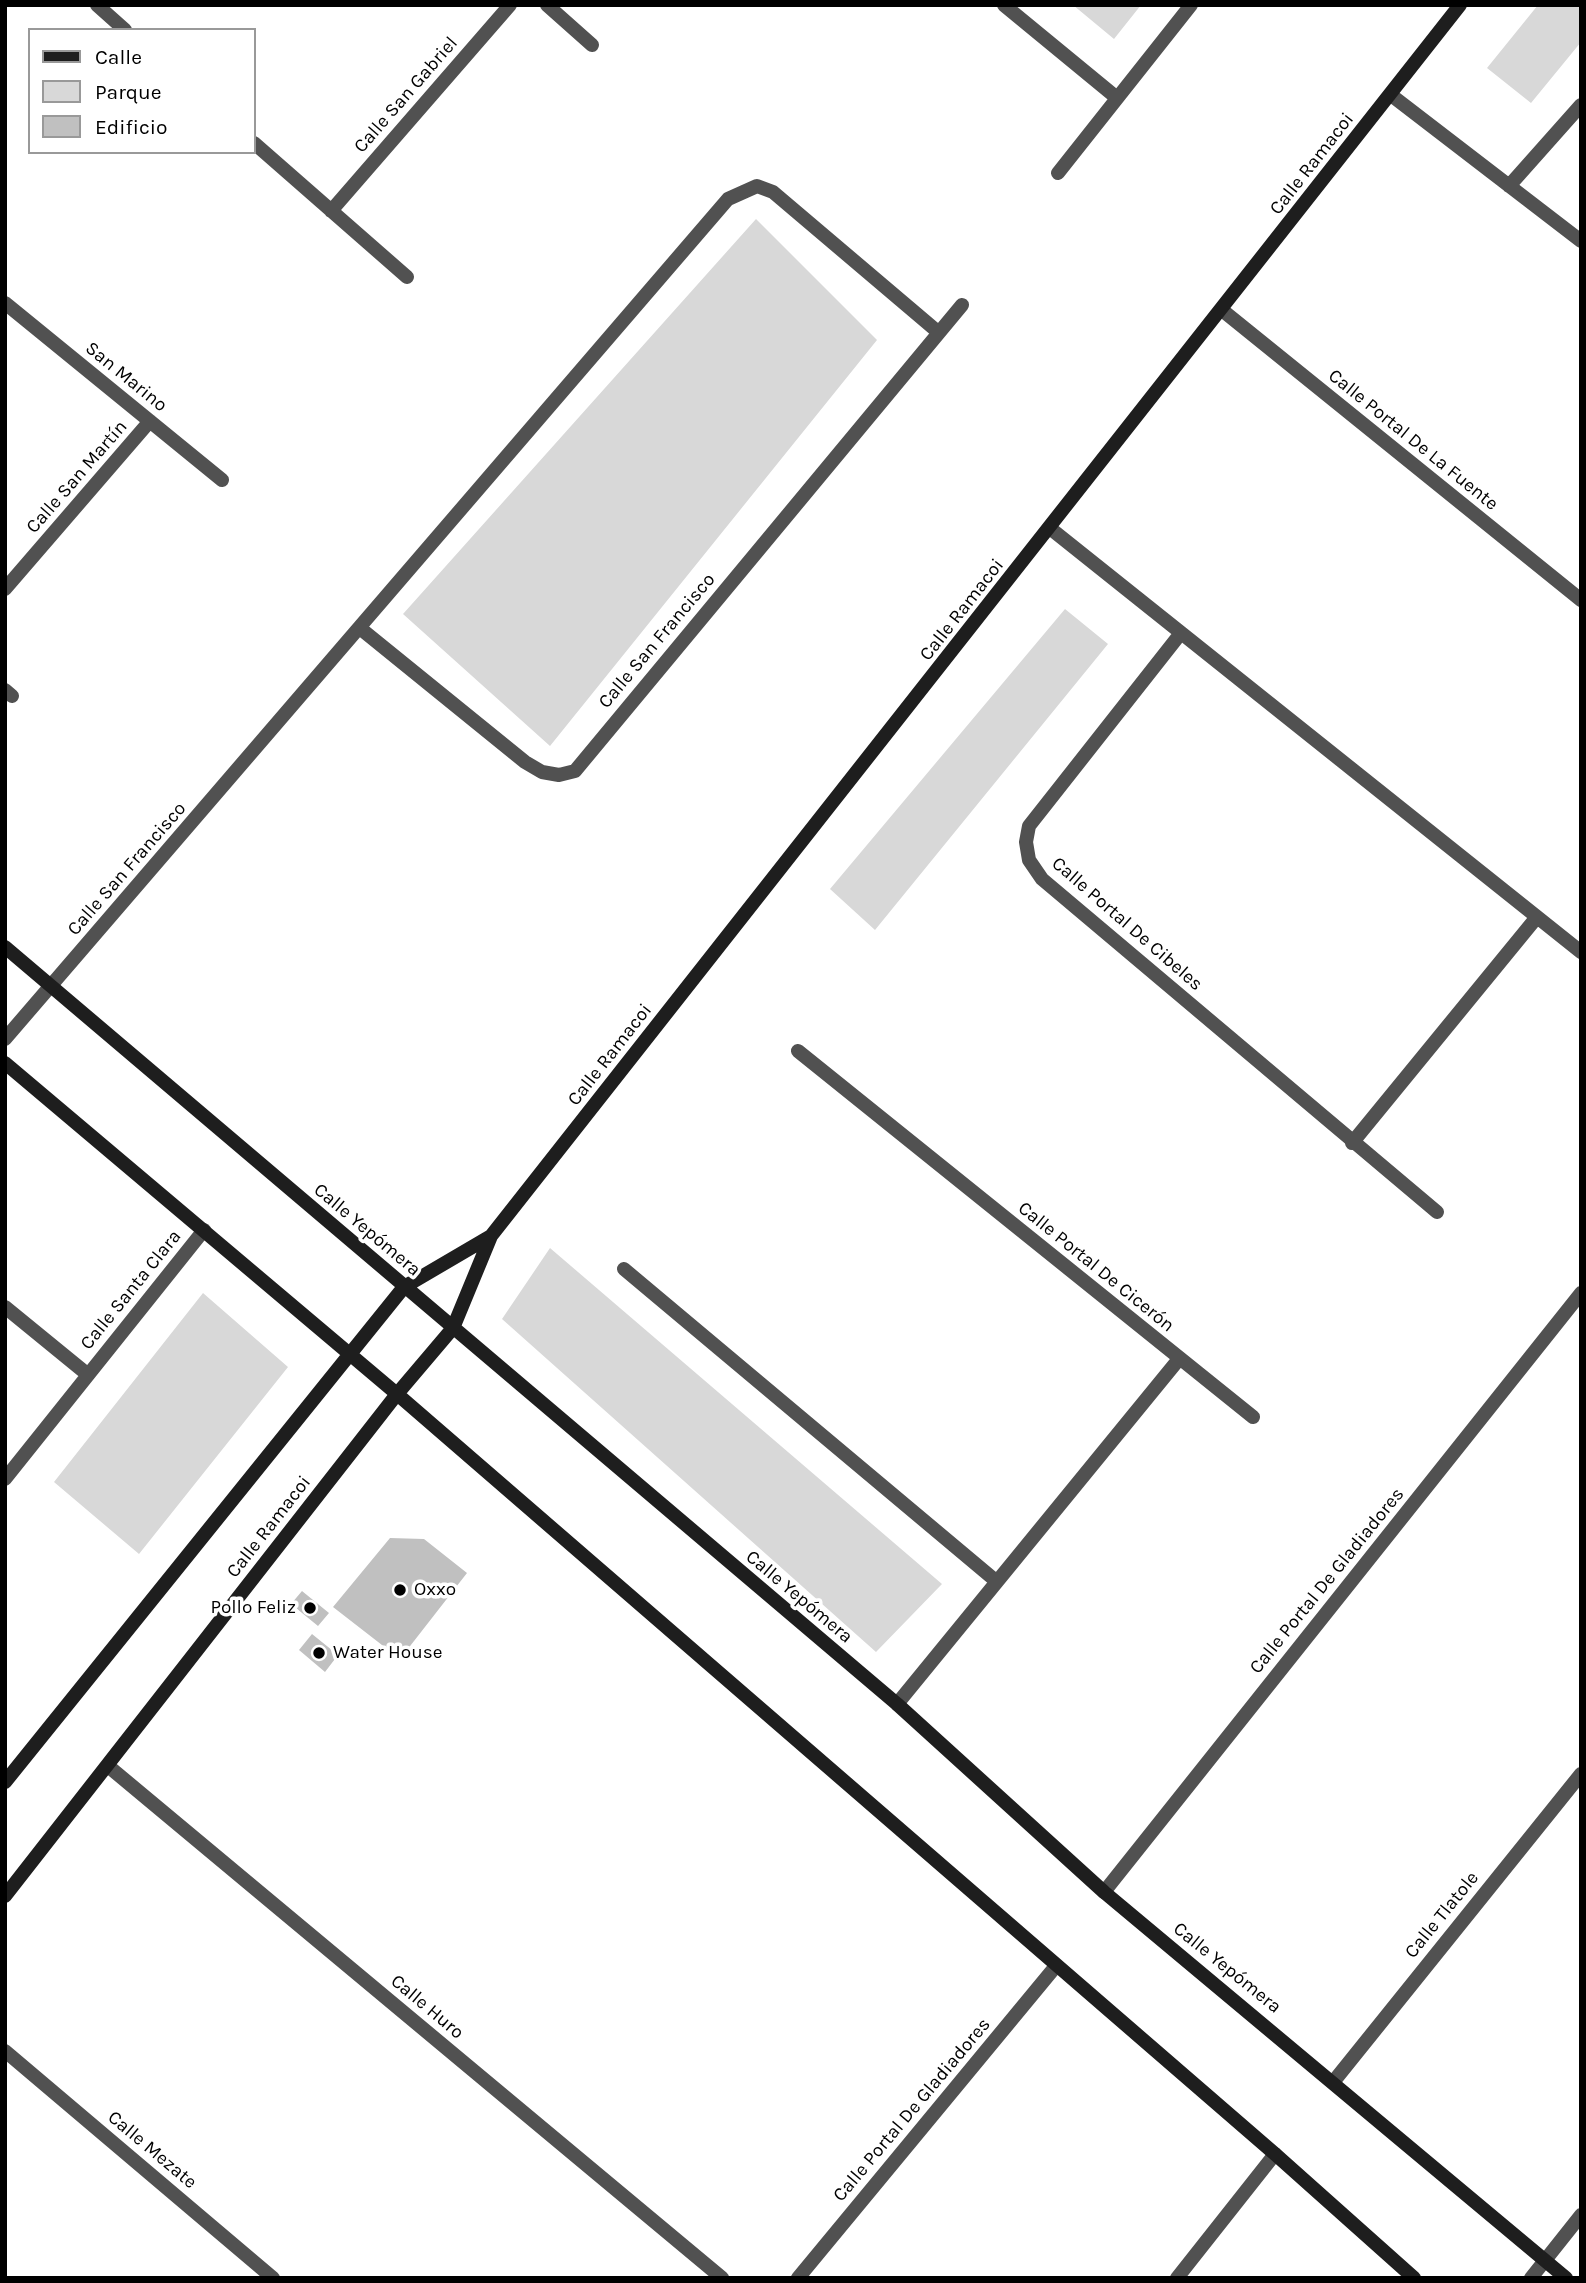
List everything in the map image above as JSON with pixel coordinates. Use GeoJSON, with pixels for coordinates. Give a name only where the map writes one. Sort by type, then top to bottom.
{"type":"FeatureCollection","features":[{"type":"Feature","properties":{"kind":"main road","name":"Calle Ramacoi"},"geometry":{"type":"LineString","coordinates":[[5,1896],[397,1394],[453,1328],[491,1237],[1051,529],[1460,5]]}},
{"type":"Feature","properties":{"kind":"main road","name":"Calle Yepómera"},"geometry":{"type":"LineString","coordinates":[[5,947],[897,1704],[1104,1892],[1334,2081],[1566,2278]]}},
{"type":"Feature","properties":{"kind":"main road"},"geometry":{"type":"LineString","coordinates":[[5,1063],[397,1394],[1275,2154],[1414,2278]]}},
{"type":"Feature","properties":{"kind":"main road","name":"Calle Ramacoi"},"geometry":{"type":"LineString","coordinates":[[5,1782],[347,1354],[404,1287],[491,1237]]}},
{"type":"Feature","properties":{"kind":"street"},"geometry":{"type":"LineString","coordinates":[[97,5],[123,28]]}},
{"type":"Feature","properties":{"kind":"street","name":"Calle San Gabriel"},"geometry":{"type":"LineString","coordinates":[[331,211],[509,5]]}},
{"type":"Feature","properties":{"kind":"street"},"geometry":{"type":"LineString","coordinates":[[547,5],[592,45]]}},
{"type":"Feature","properties":{"kind":"street"},"geometry":{"type":"LineString","coordinates":[[1004,5],[1117,98]]}},
{"type":"Feature","properties":{"kind":"street"},"geometry":{"type":"LineString","coordinates":[[1058,173],[1191,5]]}},
{"type":"Feature","properties":{"kind":"street"},"geometry":{"type":"LineString","coordinates":[[1391,95],[1581,241]]}},
{"type":"Feature","properties":{"kind":"street"},"geometry":{"type":"LineString","coordinates":[[1509,186],[1581,105]]}},
{"type":"Feature","properties":{"kind":"street"},"geometry":{"type":"LineString","coordinates":[[256,145],[407,277]]}},
{"type":"Feature","properties":{"kind":"street","name":"Calle San Francisco"},"geometry":{"type":"LineString","coordinates":[[5,1039],[361,629],[728,199],[757,186],[774,192],[938,332]]}},
{"type":"Feature","properties":{"kind":"street","name":"San Marino"},"geometry":{"type":"LineString","coordinates":[[5,303],[222,480]]}},
{"type":"Feature","properties":{"kind":"street","name":"Calle San Francisco"},"geometry":{"type":"LineString","coordinates":[[361,629],[525,762],[542,772],[559,775],[575,771],[962,304]]}},
{"type":"Feature","properties":{"kind":"street","name":"Calle Portal De La Fuente"},"geometry":{"type":"LineString","coordinates":[[1222,310],[1581,600]]}},
{"type":"Feature","properties":{"kind":"street","name":"Calle San Martín"},"geometry":{"type":"LineString","coordinates":[[5,589],[150,421]]}},
{"type":"Feature","properties":{"kind":"street"},"geometry":{"type":"LineString","coordinates":[[1051,529],[1581,952]]}},
{"type":"Feature","properties":{"kind":"street","name":"Calle Portal De Cibeles"},"geometry":{"type":"LineString","coordinates":[[1181,633],[1029,826],[1026,842],[1029,860],[1042,879],[1437,1212]]}},
{"type":"Feature","properties":{"kind":"street"},"geometry":{"type":"LineString","coordinates":[[1352,1143],[1537,917]]}},
{"type":"Feature","properties":{"kind":"street","name":"Calle Portal De Cicerón"},"geometry":{"type":"LineString","coordinates":[[798,1051],[1179,1359],[897,1704]]}},
{"type":"Feature","properties":{"kind":"street","name":"Calle Santa Clara"},"geometry":{"type":"LineString","coordinates":[[5,1479],[204,1230]]}},
{"type":"Feature","properties":{"kind":"street"},"geometry":{"type":"LineString","coordinates":[[624,1269],[996,1581]]}},
{"type":"Feature","properties":{"kind":"street","name":"Calle Portal De Gladiadores"},"geometry":{"type":"LineString","coordinates":[[1104,1892],[1581,1293]]}},
{"type":"Feature","properties":{"kind":"street","name":"Calle Santa Clara"},"geometry":{"type":"LineString","coordinates":[[5,1307],[87,1374]]}},
{"type":"Feature","properties":{"kind":"street"},"geometry":{"type":"LineString","coordinates":[[1179,1359],[1253,1417]]}},
{"type":"Feature","properties":{"kind":"street","name":"Calle Huro"},"geometry":{"type":"LineString","coordinates":[[108,1766],[722,2278]]}},
{"type":"Feature","properties":{"kind":"street","name":"Calle Tlatole"},"geometry":{"type":"LineString","coordinates":[[1334,2081],[1581,1774]]}},
{"type":"Feature","properties":{"kind":"street","name":"Calle Portal De Gladiadores"},"geometry":{"type":"LineString","coordinates":[[798,2278],[1056,1966]]}},
{"type":"Feature","properties":{"kind":"street","name":"Calle Mezate"},"geometry":{"type":"LineString","coordinates":[[5,2051],[274,2278]]}},
{"type":"Feature","properties":{"kind":"street"},"geometry":{"type":"LineString","coordinates":[[1177,2278],[1275,2154]]}},
{"type":"Feature","properties":{"kind":"street"},"geometry":{"type":"LineString","coordinates":[[1531,2278],[1581,2215]]}},
{"type":"Feature","properties":{"kind":"green space"},"geometry":{"type":"Polygon","coordinates":[[[1073,5],[1141,5],[1114,39],[1073,5]]]}},
{"type":"Feature","properties":{"kind":"green space"},"geometry":{"type":"Polygon","coordinates":[[[1538,5],[1581,5],[1581,42],[1531,103],[1487,68],[1538,5]]]}},
{"type":"Feature","properties":{"kind":"green space"},"geometry":{"type":"Polygon","coordinates":[[[756,219],[877,340],[550,746],[403,614],[756,219]]]}},
{"type":"Feature","properties":{"kind":"green space"},"geometry":{"type":"Polygon","coordinates":[[[1065,609],[1108,644],[875,930],[830,889],[1065,609]]]}},
{"type":"Feature","properties":{"kind":"green space"},"geometry":{"type":"Polygon","coordinates":[[[550,1248],[942,1584],[876,1652],[502,1319],[550,1248]]]}},
{"type":"Feature","properties":{"kind":"green space"},"geometry":{"type":"Polygon","coordinates":[[[203,1293],[288,1367],[139,1554],[54,1482],[203,1293]]]}},
{"type":"Feature","properties":{"kind":"building","name":"Oxxo"},"geometry":{"type":"Polygon","coordinates":[[[390,1538],[424,1539],[467,1573],[400,1659],[333,1607],[390,1538]]]}},
{"type":"Feature","properties":{"kind":"building","name":"Pollo Feliz"},"geometry":{"type":"Polygon","coordinates":[[[302,1591],[329,1613],[318,1626],[291,1604],[302,1591]]]}},
{"type":"Feature","properties":{"kind":"building","name":"Water House"},"geometry":{"type":"Polygon","coordinates":[[[312,1634],[338,1655],[325,1672],[299,1650],[312,1634]]]}},
{"type":"Feature","properties":{"kind":"place","name":"Oxxo"},"geometry":{"type":"Point","coordinates":[400,1590]}},
{"type":"Feature","properties":{"kind":"place","name":"Pollo Feliz"},"geometry":{"type":"Point","coordinates":[310,1608]}},
{"type":"Feature","properties":{"kind":"place","name":"Water House"},"geometry":{"type":"Point","coordinates":[319,1653]}}]}
